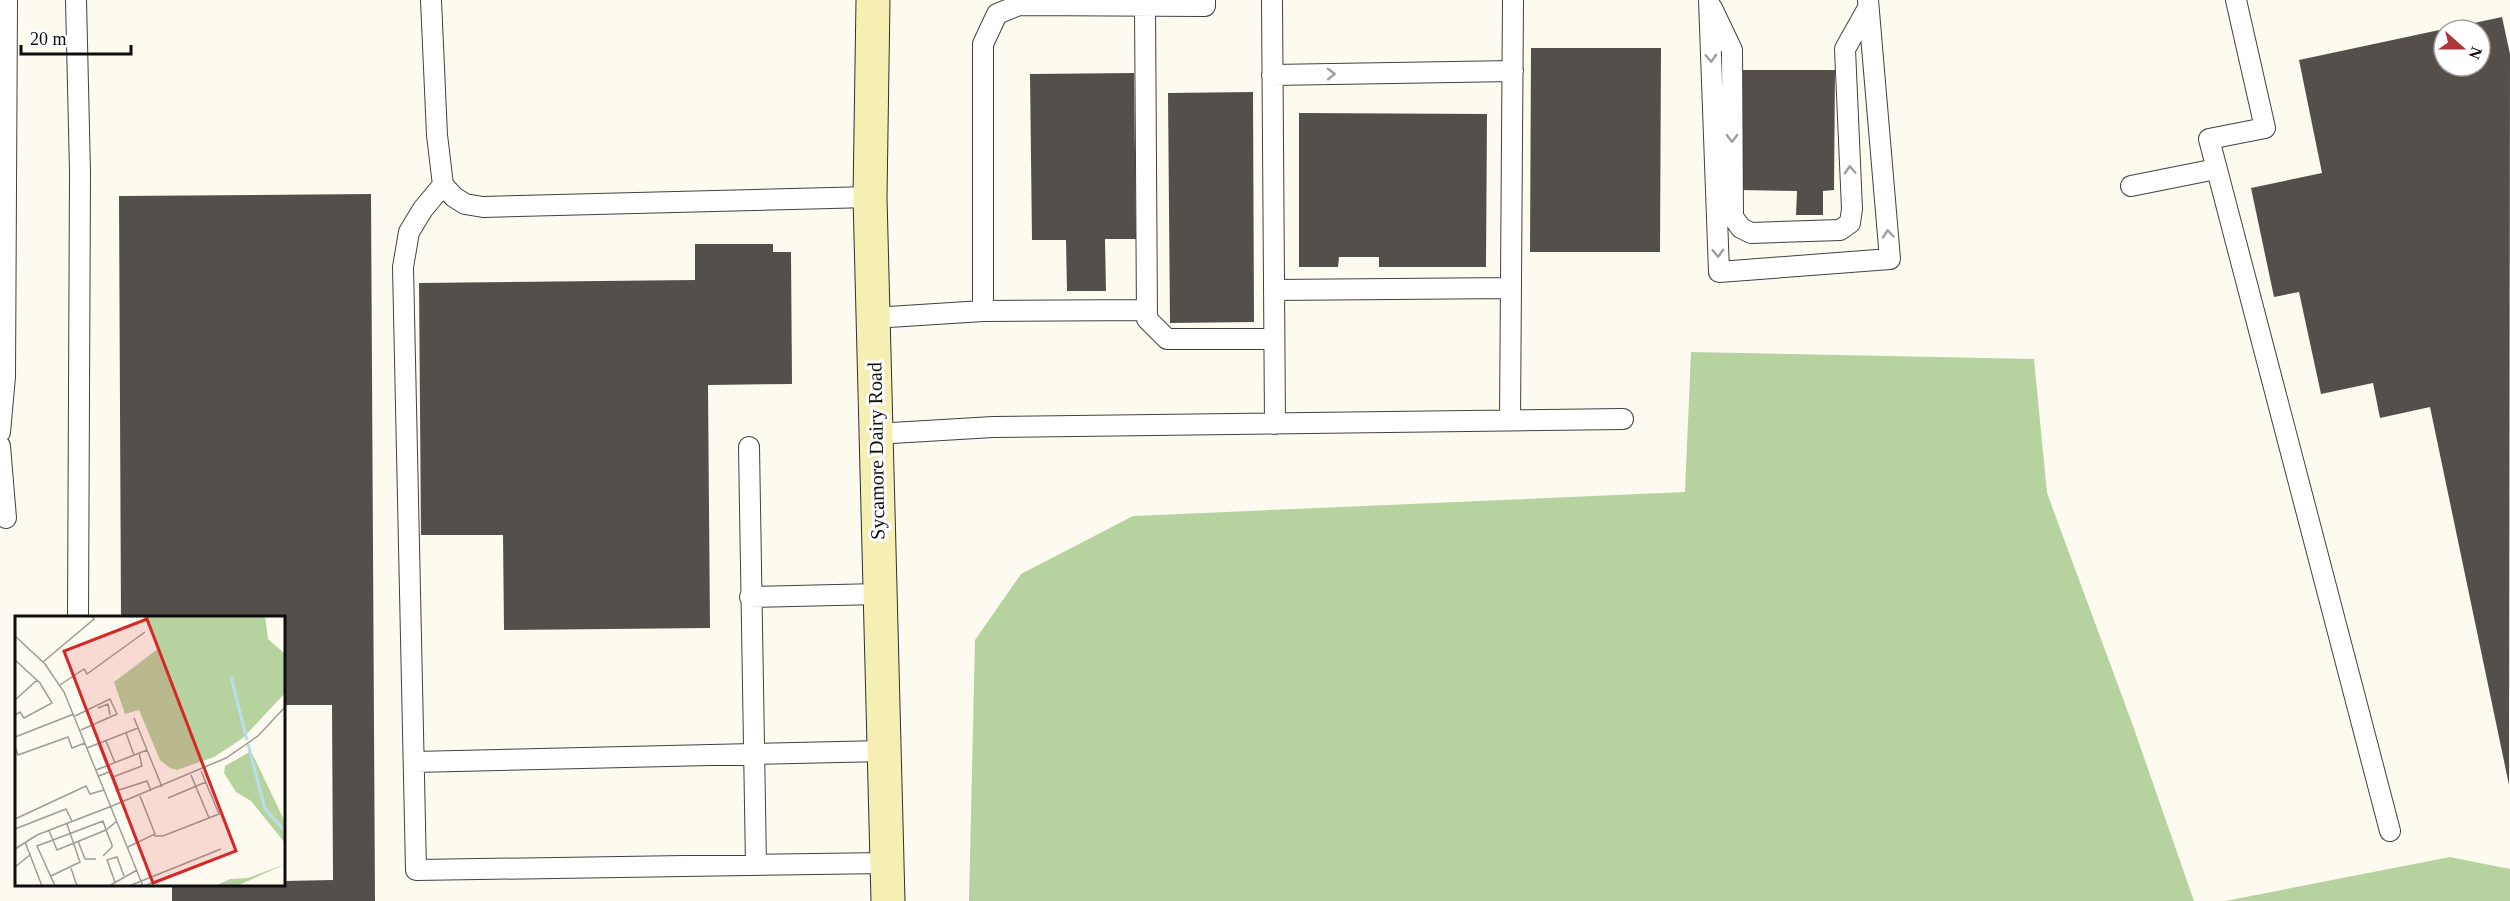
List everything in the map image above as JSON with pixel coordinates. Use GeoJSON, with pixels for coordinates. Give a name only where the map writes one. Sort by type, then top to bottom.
{"type":"FeatureCollection","features":[{"type":"Feature","properties":{"kind":"main road","name":"Sycamore Dairy Road"},"geometry":{"type":"LineString","coordinates":[[873,0],[870,197],[888,901]]}},
{"type":"Feature","properties":{"kind":"lane"},"geometry":{"type":"LineString","coordinates":[[0,432],[5,377],[2,30],[7,0]]}},
{"type":"Feature","properties":{"kind":"lane"},"geometry":{"type":"LineString","coordinates":[[76,0],[80,172],[78,616]]}},
{"type":"Feature","properties":{"kind":"lane"},"geometry":{"type":"LineString","coordinates":[[430,0],[436,135],[443,185],[454,197],[465,204],[483,207],[870,197]]}},
{"type":"Feature","properties":{"kind":"lane"},"geometry":{"type":"LineString","coordinates":[[983,311],[983,44],[998,14],[1019,5],[1206,6],[1205,0]]}},
{"type":"Feature","properties":{"kind":"lane"},"geometry":{"type":"LineString","coordinates":[[1272,0],[1275,423]]}},
{"type":"Feature","properties":{"kind":"lane"},"geometry":{"type":"LineString","coordinates":[[1510,420],[1513,0]]}},
{"type":"Feature","properties":{"kind":"lane"},"geometry":{"type":"LineString","coordinates":[[1709,0],[1719,272],[1890,259],[1868,4]]}},
{"type":"Feature","properties":{"kind":"lane"},"geometry":{"type":"LineString","coordinates":[[1709,0],[1732,50],[1733,217],[1741,228],[1751,233],[1840,230],[1850,223],[1852,209],[1845,49],[1868,4]]}},
{"type":"Feature","properties":{"kind":"lane"},"geometry":{"type":"LineString","coordinates":[[2236,0],[2265,128],[2209,139],[2390,831]]}},
{"type":"Feature","properties":{"kind":"lane"},"geometry":{"type":"LineString","coordinates":[[1133,4],[1147,319],[1167,339],[1274,339]]}},
{"type":"Feature","properties":{"kind":"lane"},"geometry":{"type":"LineString","coordinates":[[1272,75],[1513,71]]}},
{"type":"Feature","properties":{"kind":"lane"},"geometry":{"type":"LineString","coordinates":[[2131,186],[2216,169]]}},
{"type":"Feature","properties":{"kind":"lane"},"geometry":{"type":"LineString","coordinates":[[443,185],[423,209],[409,232],[403,267],[416,870],[886,863]]}},
{"type":"Feature","properties":{"kind":"lane"},"geometry":{"type":"LineString","coordinates":[[1274,290],[1511,288]]}},
{"type":"Feature","properties":{"kind":"lane"},"geometry":{"type":"LineString","coordinates":[[873,318],[983,311],[1147,310]]}},
{"type":"Feature","properties":{"kind":"lane"},"geometry":{"type":"LineString","coordinates":[[875,434],[993,427],[1623,418]]}},
{"type":"Feature","properties":{"kind":"lane"},"geometry":{"type":"LineString","coordinates":[[0,446],[6,518]]}},
{"type":"Feature","properties":{"kind":"lane"},"geometry":{"type":"LineString","coordinates":[[749,447],[756,865]]}},
{"type":"Feature","properties":{"kind":"lane"},"geometry":{"type":"LineString","coordinates":[[750,597],[879,594]]}},
{"type":"Feature","properties":{"kind":"lane"},"geometry":{"type":"LineString","coordinates":[[414,762],[883,751]]}},
{"type":"Feature","properties":{"kind":"green space"},"geometry":{"type":"Polygon","coordinates":[[[1691,352],[2034,359],[2047,493],[2132,723],[2194,901],[969,901],[975,640],[1021,574],[1133,516],[1685,492],[1691,352]]]}},
{"type":"Feature","properties":{"kind":"green space"},"geometry":{"type":"Polygon","coordinates":[[[2450,857],[2510,869],[2510,901],[2225,901],[2450,857]]]}},
{"type":"Feature","properties":{"kind":"building"},"geometry":{"type":"Polygon","coordinates":[[[2502,17],[2510,54],[2509,785],[2430,407],[2380,418],[2373,383],[2321,394],[2299,292],[2274,297],[2251,188],[2322,173],[2299,60],[2432,32],[2432,78],[2492,78],[2492,19],[2502,17]]]}},
{"type":"Feature","properties":{"kind":"building"},"geometry":{"type":"Polygon","coordinates":[[[1531,48],[1661,48],[1660,252],[1530,252],[1531,48]]]}},
{"type":"Feature","properties":{"kind":"building"},"geometry":{"type":"Polygon","coordinates":[[[1739,70],[1835,70],[1834,190],[1823,191],[1823,215],[1796,215],[1797,191],[1739,190],[1739,70]]]}},
{"type":"Feature","properties":{"kind":"building"},"geometry":{"type":"Polygon","coordinates":[[[1134,73],[1136,239],[1105,239],[1106,291],[1067,291],[1066,240],[1032,240],[1030,74],[1134,73]]]}},
{"type":"Feature","properties":{"kind":"building"},"geometry":{"type":"Polygon","coordinates":[[[1253,92],[1254,322],[1170,323],[1168,93],[1253,92]]]}},
{"type":"Feature","properties":{"kind":"building"},"geometry":{"type":"Polygon","coordinates":[[[1299,113],[1487,114],[1486,267],[1379,267],[1379,257],[1339,257],[1338,267],[1299,267],[1299,113]]]}},
{"type":"Feature","properties":{"kind":"building"},"geometry":{"type":"Polygon","coordinates":[[[371,194],[375,901],[172,901],[172,886],[285,886],[285,881],[333,880],[332,705],[285,705],[285,616],[121,616],[119,196],[371,194]]]}},
{"type":"Feature","properties":{"kind":"building"},"geometry":{"type":"Polygon","coordinates":[[[695,244],[773,244],[773,252],[791,252],[792,384],[708,385],[710,628],[504,630],[503,535],[421,535],[419,283],[695,280],[695,244]]]}}]}
